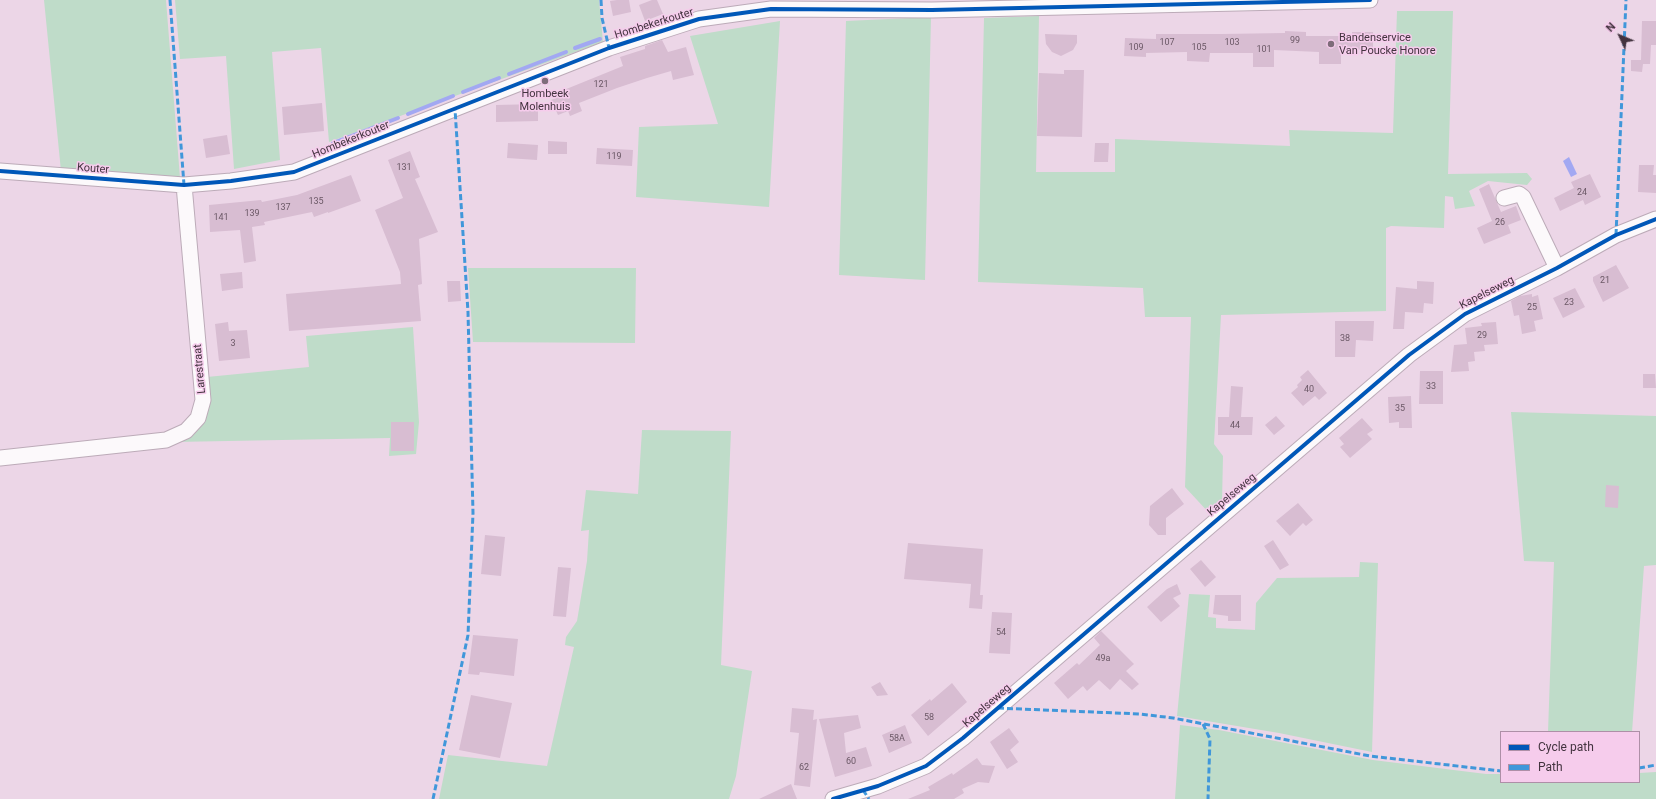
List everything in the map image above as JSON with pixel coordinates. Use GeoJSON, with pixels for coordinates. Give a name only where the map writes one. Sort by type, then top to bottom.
{"type":"FeatureCollection","features":[{"type":"Feature","properties":{"kind":"street","name":"Hombekerkouter"},"geometry":{"type":"LineString","coordinates":[[184,185],[231,181],[294,172],[609,48],[699,19],[771,9],[932,10],[1370,0]]}},
{"type":"Feature","properties":{"kind":"street","name":"Kouter"},"geometry":{"type":"LineString","coordinates":[[0,170],[184,185]]}},
{"type":"Feature","properties":{"kind":"street","name":"Larestraat"},"geometry":{"type":"LineString","coordinates":[[0,458],[166,440],[186,431],[198,418],[203,400],[184,185]]}},
{"type":"Feature","properties":{"kind":"street"},"geometry":{"type":"LineString","coordinates":[[1504,198],[1519,194],[1523,197],[1556,268]]}},
{"type":"Feature","properties":{"kind":"street","name":"Kapelseweg"},"geometry":{"type":"LineString","coordinates":[[833,799],[878,786],[926,766],[963,738],[1409,354],[1465,314],[1556,268],[1616,235],[1656,219]]}},
{"type":"Feature","properties":{"kind":"green space"},"geometry":{"type":"Polygon","coordinates":[[[44,0],[166,0],[180,178],[61,171],[44,0]]]}},
{"type":"Feature","properties":{"kind":"green space"},"geometry":{"type":"Polygon","coordinates":[[[175,0],[599,0],[603,42],[329,142],[321,48],[272,52],[280,160],[234,169],[226,56],[180,59],[175,0]]]}},
{"type":"Feature","properties":{"kind":"green space"},"geometry":{"type":"Polygon","coordinates":[[[1397,11],[1453,11],[1448,174],[1527,173],[1532,179],[1527,185],[1488,181],[1469,191],[1475,206],[1455,209],[1453,197],[1445,196],[1444,228],[1391,226],[1386,228],[1386,311],[1221,315],[1214,444],[1223,456],[1222,502],[1210,514],[1185,487],[1191,317],[1145,317],[1143,288],[978,282],[984,18],[1039,16],[1036,172],[1115,172],[1115,139],[1290,146],[1289,130],[1393,133],[1397,11]]]}},
{"type":"Feature","properties":{"kind":"green space"},"geometry":{"type":"Polygon","coordinates":[[[931,17],[925,280],[839,275],[846,21],[931,17]]]}},
{"type":"Feature","properties":{"kind":"green space"},"geometry":{"type":"Polygon","coordinates":[[[780,21],[769,207],[636,197],[639,127],[718,124],[690,36],[780,21]]]}},
{"type":"Feature","properties":{"kind":"green space"},"geometry":{"type":"Polygon","coordinates":[[[468,268],[636,268],[635,343],[473,342],[468,268]]]}},
{"type":"Feature","properties":{"kind":"green space"},"geometry":{"type":"Polygon","coordinates":[[[413,327],[419,422],[416,454],[389,456],[390,438],[174,442],[188,433],[207,377],[309,367],[306,336],[413,327]]]}},
{"type":"Feature","properties":{"kind":"green space"},"geometry":{"type":"Polygon","coordinates":[[[1511,412],[1656,416],[1656,565],[1644,566],[1632,731],[1548,731],[1554,562],[1524,561],[1511,412]]]}},
{"type":"Feature","properties":{"kind":"green space"},"geometry":{"type":"Polygon","coordinates":[[[642,430],[731,431],[721,665],[752,671],[736,776],[729,799],[439,799],[448,755],[547,766],[574,647],[565,645],[566,637],[577,621],[587,561],[589,530],[581,531],[586,490],[638,494],[642,430]]]}},
{"type":"Feature","properties":{"kind":"green space"},"geometry":{"type":"Polygon","coordinates":[[[1360,562],[1378,563],[1372,752],[1279,733],[1177,716],[1189,594],[1210,595],[1208,617],[1216,618],[1216,628],[1255,630],[1256,603],[1277,578],[1359,577],[1360,562]]]}},
{"type":"Feature","properties":{"kind":"green space"},"geometry":{"type":"Polygon","coordinates":[[[1180,725],[1219,730],[1373,760],[1486,774],[1500,774],[1500,783],[1640,783],[1640,773],[1656,772],[1656,799],[1175,799],[1180,725]]]}},
{"type":"Feature","properties":{"kind":"water"},"geometry":{"type":"Polygon","coordinates":[[[1569,157],[1577,174],[1571,177],[1563,161],[1569,157]]]}},
{"type":"Feature","properties":{"kind":"building"},"geometry":{"type":"Polygon","coordinates":[[[629,0],[631,12],[613,16],[610,1],[629,0]]]}},
{"type":"Feature","properties":{"kind":"building"},"geometry":{"type":"Polygon","coordinates":[[[652,0],[657,0],[663,14],[645,21],[639,5],[652,0]]]}},
{"type":"Feature","properties":{"kind":"building"},"geometry":{"type":"Polygon","coordinates":[[[1642,21],[1656,21],[1656,45],[1651,45],[1650,64],[1643,64],[1642,72],[1631,71],[1631,60],[1641,60],[1642,21]]]}},
{"type":"Feature","properties":{"kind":"building"},"geometry":{"type":"Polygon","coordinates":[[[1285,31],[1306,32],[1306,36],[1352,36],[1352,32],[1373,32],[1373,50],[1341,49],[1341,64],[1319,64],[1319,52],[1274,50],[1274,67],[1253,67],[1253,53],[1210,53],[1209,62],[1187,61],[1187,52],[1146,53],[1146,57],[1124,56],[1125,38],[1156,39],[1156,34],[1285,33],[1285,31]]]}},
{"type":"Feature","properties":{"kind":"building"},"geometry":{"type":"Polygon","coordinates":[[[1045,34],[1077,35],[1077,43],[1073,50],[1061,56],[1052,52],[1046,44],[1045,34]]]}},
{"type":"Feature","properties":{"kind":"building"},"geometry":{"type":"Polygon","coordinates":[[[662,40],[668,52],[686,47],[694,75],[673,80],[671,71],[647,78],[579,103],[582,111],[570,116],[568,111],[558,115],[551,100],[556,98],[554,94],[623,66],[620,57],[645,49],[645,46],[662,40]]]}},
{"type":"Feature","properties":{"kind":"building"},"geometry":{"type":"Polygon","coordinates":[[[1064,70],[1084,70],[1082,137],[1037,136],[1039,73],[1064,74],[1064,70]]]}},
{"type":"Feature","properties":{"kind":"building"},"geometry":{"type":"Polygon","coordinates":[[[322,103],[324,131],[284,135],[282,107],[322,103]]]}},
{"type":"Feature","properties":{"kind":"building"},"geometry":{"type":"Polygon","coordinates":[[[538,104],[538,121],[496,122],[496,105],[538,104]]]}},
{"type":"Feature","properties":{"kind":"building"},"geometry":{"type":"Polygon","coordinates":[[[227,135],[230,154],[206,158],[203,139],[227,135]]]}},
{"type":"Feature","properties":{"kind":"building"},"geometry":{"type":"Polygon","coordinates":[[[548,141],[567,142],[567,154],[548,154],[548,141]]]}},
{"type":"Feature","properties":{"kind":"building"},"geometry":{"type":"Polygon","coordinates":[[[508,143],[538,145],[537,160],[507,158],[508,143]]]}},
{"type":"Feature","properties":{"kind":"building"},"geometry":{"type":"Polygon","coordinates":[[[1095,143],[1109,143],[1108,162],[1094,162],[1095,143]]]}},
{"type":"Feature","properties":{"kind":"building"},"geometry":{"type":"Polygon","coordinates":[[[597,148],[633,150],[632,166],[596,164],[597,148]]]}},
{"type":"Feature","properties":{"kind":"building"},"geometry":{"type":"Polygon","coordinates":[[[410,151],[420,177],[415,179],[438,232],[419,239],[422,284],[418,285],[421,321],[289,331],[286,294],[401,284],[400,272],[375,210],[403,198],[388,160],[410,151]]]}},
{"type":"Feature","properties":{"kind":"building"},"geometry":{"type":"Polygon","coordinates":[[[1639,165],[1654,165],[1653,175],[1656,175],[1656,193],[1638,192],[1639,165]]]}},
{"type":"Feature","properties":{"kind":"building"},"geometry":{"type":"Polygon","coordinates":[[[1590,174],[1601,197],[1585,205],[1583,200],[1560,211],[1554,198],[1574,188],[1571,182],[1590,174]]]}},
{"type":"Feature","properties":{"kind":"building"},"geometry":{"type":"Polygon","coordinates":[[[351,175],[361,201],[314,217],[312,212],[264,222],[265,225],[252,227],[256,261],[244,263],[240,230],[210,232],[209,205],[261,200],[262,202],[297,195],[351,175]]]}},
{"type":"Feature","properties":{"kind":"building"},"geometry":{"type":"Polygon","coordinates":[[[1489,184],[1501,212],[1516,206],[1521,220],[1508,225],[1511,233],[1484,244],[1477,228],[1492,221],[1479,189],[1489,184]]]}},
{"type":"Feature","properties":{"kind":"building"},"geometry":{"type":"Polygon","coordinates":[[[1616,265],[1629,288],[1603,302],[1593,281],[1593,277],[1616,265]]]}},
{"type":"Feature","properties":{"kind":"building"},"geometry":{"type":"Polygon","coordinates":[[[242,272],[243,288],[222,291],[220,274],[242,272]]]}},
{"type":"Feature","properties":{"kind":"building"},"geometry":{"type":"Polygon","coordinates":[[[447,281],[460,281],[461,301],[448,302],[447,281]]]}},
{"type":"Feature","properties":{"kind":"building"},"geometry":{"type":"Polygon","coordinates":[[[1417,281],[1434,282],[1433,304],[1424,303],[1423,313],[1405,312],[1404,329],[1393,329],[1396,287],[1417,289],[1417,281]]]}},
{"type":"Feature","properties":{"kind":"building"},"geometry":{"type":"Polygon","coordinates":[[[1575,288],[1585,307],[1563,318],[1553,298],[1575,288]]]}},
{"type":"Feature","properties":{"kind":"building"},"geometry":{"type":"Polygon","coordinates":[[[1532,294],[1532,297],[1538,295],[1543,319],[1534,321],[1536,331],[1522,334],[1519,315],[1514,316],[1511,301],[1520,296],[1532,294]]]}},
{"type":"Feature","properties":{"kind":"building"},"geometry":{"type":"Polygon","coordinates":[[[1335,321],[1374,321],[1373,341],[1356,340],[1355,357],[1335,357],[1335,321]]]}},
{"type":"Feature","properties":{"kind":"building"},"geometry":{"type":"Polygon","coordinates":[[[228,322],[229,331],[247,330],[250,358],[219,361],[215,324],[228,322]]]}},
{"type":"Feature","properties":{"kind":"building"},"geometry":{"type":"Polygon","coordinates":[[[1496,322],[1498,344],[1484,345],[1485,351],[1474,352],[1475,361],[1468,362],[1469,371],[1451,372],[1454,345],[1467,344],[1465,328],[1482,326],[1481,323],[1496,322]]]}},
{"type":"Feature","properties":{"kind":"building"},"geometry":{"type":"Polygon","coordinates":[[[1308,370],[1327,393],[1319,400],[1315,396],[1303,406],[1291,393],[1298,387],[1297,385],[1302,380],[1300,377],[1308,370]]]}},
{"type":"Feature","properties":{"kind":"building"},"geometry":{"type":"Polygon","coordinates":[[[1420,371],[1443,371],[1443,404],[1419,404],[1420,371]]]}},
{"type":"Feature","properties":{"kind":"building"},"geometry":{"type":"Polygon","coordinates":[[[1643,374],[1655,374],[1656,388],[1643,388],[1643,374]]]}},
{"type":"Feature","properties":{"kind":"building"},"geometry":{"type":"Polygon","coordinates":[[[1231,386],[1243,387],[1241,417],[1253,417],[1252,435],[1218,435],[1218,417],[1229,417],[1231,386]]]}},
{"type":"Feature","properties":{"kind":"building"},"geometry":{"type":"Polygon","coordinates":[[[1411,396],[1412,428],[1399,428],[1399,422],[1389,423],[1388,397],[1411,396]]]}},
{"type":"Feature","properties":{"kind":"building"},"geometry":{"type":"Polygon","coordinates":[[[1276,416],[1285,426],[1274,435],[1265,425],[1276,416]]]}},
{"type":"Feature","properties":{"kind":"building"},"geometry":{"type":"Polygon","coordinates":[[[1362,418],[1373,430],[1367,434],[1372,439],[1350,458],[1340,447],[1344,444],[1339,438],[1362,418]]]}},
{"type":"Feature","properties":{"kind":"building"},"geometry":{"type":"Polygon","coordinates":[[[391,422],[414,422],[414,451],[391,451],[391,422]]]}},
{"type":"Feature","properties":{"kind":"building"},"geometry":{"type":"Polygon","coordinates":[[[1606,485],[1619,486],[1618,508],[1605,507],[1606,485]]]}},
{"type":"Feature","properties":{"kind":"building"},"geometry":{"type":"Polygon","coordinates":[[[1172,488],[1184,504],[1166,518],[1166,535],[1158,535],[1149,525],[1150,506],[1172,488]]]}},
{"type":"Feature","properties":{"kind":"building"},"geometry":{"type":"Polygon","coordinates":[[[1298,503],[1313,520],[1306,526],[1303,523],[1290,536],[1276,521],[1298,503]]]}},
{"type":"Feature","properties":{"kind":"building"},"geometry":{"type":"Polygon","coordinates":[[[485,535],[505,537],[501,576],[481,574],[485,535]]]}},
{"type":"Feature","properties":{"kind":"building"},"geometry":{"type":"Polygon","coordinates":[[[1273,540],[1289,565],[1280,570],[1264,546],[1273,540]]]}},
{"type":"Feature","properties":{"kind":"building"},"geometry":{"type":"Polygon","coordinates":[[[908,543],[983,549],[980,595],[983,595],[982,609],[969,608],[971,584],[904,579],[908,543]]]}},
{"type":"Feature","properties":{"kind":"building"},"geometry":{"type":"Polygon","coordinates":[[[1201,560],[1216,577],[1205,587],[1190,569],[1201,560]]]}},
{"type":"Feature","properties":{"kind":"building"},"geometry":{"type":"Polygon","coordinates":[[[558,567],[571,568],[566,617],[553,616],[558,567]]]}},
{"type":"Feature","properties":{"kind":"building"},"geometry":{"type":"Polygon","coordinates":[[[1177,584],[1181,594],[1173,598],[1180,606],[1161,622],[1147,607],[1167,589],[1177,584]]]}},
{"type":"Feature","properties":{"kind":"building"},"geometry":{"type":"Polygon","coordinates":[[[1215,595],[1241,595],[1241,621],[1228,621],[1228,616],[1213,614],[1215,595]]]}},
{"type":"Feature","properties":{"kind":"building"},"geometry":{"type":"Polygon","coordinates":[[[992,612],[1012,613],[1010,654],[989,653],[992,612]]]}},
{"type":"Feature","properties":{"kind":"building"},"geometry":{"type":"Polygon","coordinates":[[[1101,631],[1134,664],[1126,671],[1139,684],[1132,690],[1120,679],[1110,690],[1099,680],[1087,691],[1083,686],[1068,699],[1054,683],[1077,663],[1079,665],[1100,645],[1094,638],[1101,631]]]}},
{"type":"Feature","properties":{"kind":"building"},"geometry":{"type":"Polygon","coordinates":[[[473,635],[518,639],[514,676],[480,672],[479,675],[468,674],[473,635]]]}},
{"type":"Feature","properties":{"kind":"building"},"geometry":{"type":"Polygon","coordinates":[[[880,682],[888,695],[877,696],[871,687],[880,682]]]}},
{"type":"Feature","properties":{"kind":"building"},"geometry":{"type":"Polygon","coordinates":[[[952,683],[967,702],[928,736],[911,715],[930,699],[931,701],[952,683]]]}},
{"type":"Feature","properties":{"kind":"building"},"geometry":{"type":"Polygon","coordinates":[[[471,695],[512,703],[500,758],[459,750],[471,695]]]}},
{"type":"Feature","properties":{"kind":"building"},"geometry":{"type":"Polygon","coordinates":[[[792,708],[814,710],[813,720],[817,719],[810,787],[794,785],[799,733],[790,732],[792,708]]]}},
{"type":"Feature","properties":{"kind":"building"},"geometry":{"type":"Polygon","coordinates":[[[858,715],[861,728],[844,733],[846,753],[866,747],[872,766],[835,777],[819,719],[858,715]]]}},
{"type":"Feature","properties":{"kind":"building"},"geometry":{"type":"Polygon","coordinates":[[[905,725],[912,743],[889,753],[882,735],[905,725]]]}},
{"type":"Feature","properties":{"kind":"building"},"geometry":{"type":"Polygon","coordinates":[[[1009,728],[1019,742],[1010,750],[1018,762],[1007,769],[990,742],[1009,728]]]}},
{"type":"Feature","properties":{"kind":"building"},"geometry":{"type":"Polygon","coordinates":[[[977,758],[982,765],[995,766],[989,783],[978,782],[962,789],[964,793],[954,799],[908,799],[930,790],[928,787],[952,773],[953,775],[977,758]]]}},
{"type":"Feature","properties":{"kind":"building"},"geometry":{"type":"Polygon","coordinates":[[[791,784],[797,799],[759,799],[791,784]]]}},
{"type":"Feature","properties":{"kind":"waterway"},"geometry":{"type":"LineString","coordinates":[[575,48],[600,39]]}},
{"type":"Feature","properties":{"kind":"waterway"},"geometry":{"type":"LineString","coordinates":[[509,74],[566,52]]}},
{"type":"Feature","properties":{"kind":"waterway"},"geometry":{"type":"LineString","coordinates":[[463,92],[499,78]]}},
{"type":"Feature","properties":{"kind":"waterway"},"geometry":{"type":"LineString","coordinates":[[408,114],[453,96]]}},
{"type":"Feature","properties":{"kind":"waterway"},"geometry":{"type":"LineString","coordinates":[[333,143],[398,118]]}},
{"type":"Feature","properties":{"kind":"marked path"},"geometry":{"type":"LineString","coordinates":[[170,0],[184,185]]}},
{"type":"Feature","properties":{"kind":"marked path"},"geometry":{"type":"LineString","coordinates":[[601,0],[602,18],[609,48]]}},
{"type":"Feature","properties":{"kind":"marked path"},"geometry":{"type":"LineString","coordinates":[[1616,235],[1626,0]]}},
{"type":"Feature","properties":{"kind":"marked path"},"geometry":{"type":"LineString","coordinates":[[433,799],[468,635],[473,513],[468,312],[455,109]]}},
{"type":"Feature","properties":{"kind":"marked path"},"geometry":{"type":"LineString","coordinates":[[998,708],[1140,714],[1173,718],[1370,756],[1500,771]]}},
{"type":"Feature","properties":{"kind":"marked path"},"geometry":{"type":"LineString","coordinates":[[1203,724],[1210,739],[1208,799]]}},
{"type":"Feature","properties":{"kind":"marked path"},"geometry":{"type":"LineString","coordinates":[[1640,768],[1656,765]]}},
{"type":"Feature","properties":{"kind":"marked path"},"geometry":{"type":"LineString","coordinates":[[863,790],[869,799]]}},
{"type":"Feature","properties":{"kind":"cycle path"},"geometry":{"type":"LineString","coordinates":[[0,171],[184,185],[231,181],[294,172],[609,48],[699,19],[771,9],[932,10],[1370,0]]}},
{"type":"Feature","properties":{"kind":"cycle path"},"geometry":{"type":"LineString","coordinates":[[833,799],[878,786],[926,766],[963,738],[1409,355],[1465,314],[1557,268],[1616,235],[1656,219]]}},
{"type":"Feature","properties":{"kind":"place","name":"Bandenservice Van Poucke Honore"},"geometry":{"type":"Point","coordinates":[1331,44]}},
{"type":"Feature","properties":{"kind":"place","name":"Hombeek Molenhuis"},"geometry":{"type":"Point","coordinates":[545,81]}}]}
